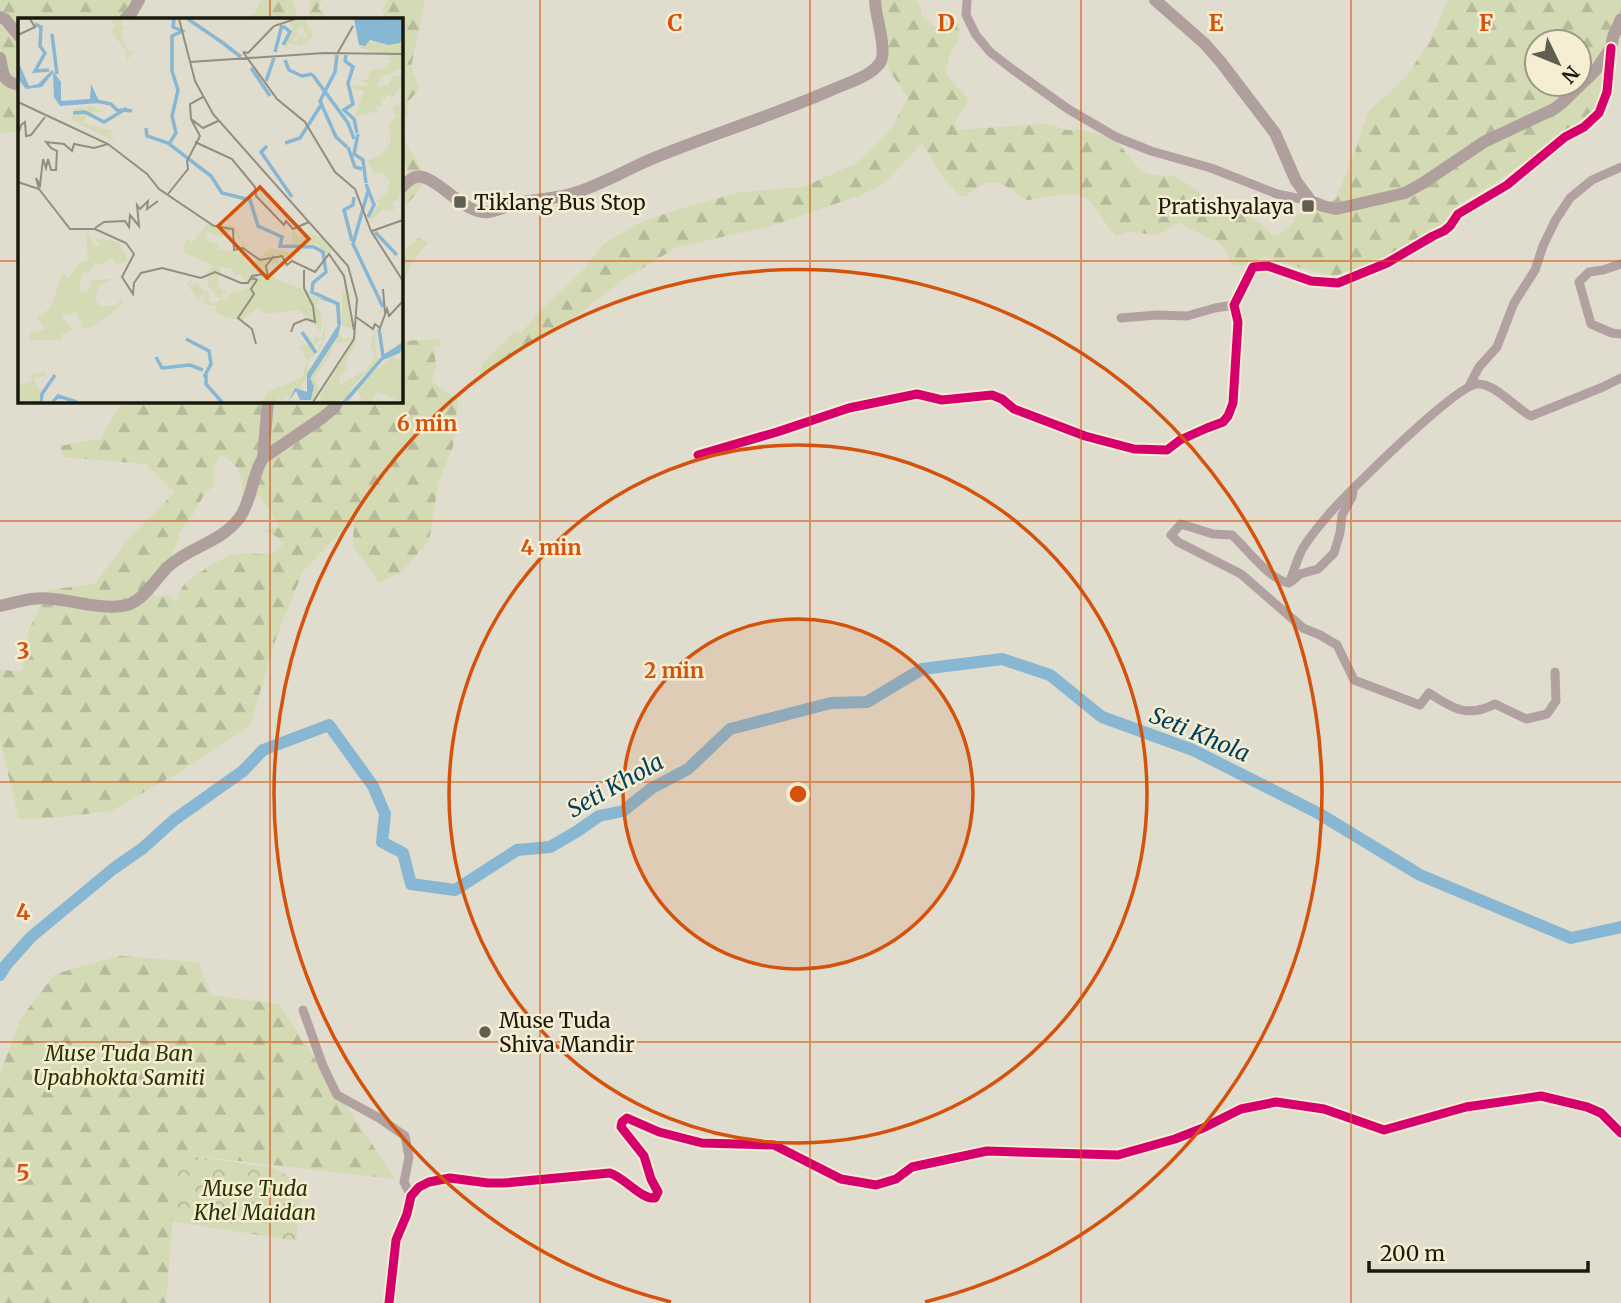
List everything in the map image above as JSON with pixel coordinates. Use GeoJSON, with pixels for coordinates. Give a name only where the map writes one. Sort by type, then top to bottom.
{"type":"FeatureCollection","features":[{"type":"Feature","properties":{"kind":"main road"},"geometry":{"type":"LineString","coordinates":[[126,18],[139,0]]}},
{"type":"Feature","properties":{"kind":"main road"},"geometry":{"type":"LineString","coordinates":[[402,187],[413,178],[424,178],[465,206],[488,212],[522,202],[573,194],[653,158],[818,95],[869,72],[880,62],[883,48],[875,0]]}},
{"type":"Feature","properties":{"kind":"main road"},"geometry":{"type":"LineString","coordinates":[[1155,0],[1204,43],[1234,78],[1275,133],[1296,181],[1311,201],[1336,209],[1405,193],[1485,142],[1554,109],[1595,71],[1611,48],[1612,37],[1621,19]]}},
{"type":"Feature","properties":{"kind":"main road"},"geometry":{"type":"LineString","coordinates":[[0,16],[18,35]]}},
{"type":"Feature","properties":{"kind":"main road"},"geometry":{"type":"LineString","coordinates":[[0,58],[7,81],[18,85]]}},
{"type":"Feature","properties":{"kind":"main road"},"geometry":{"type":"LineString","coordinates":[[0,606],[39,598],[103,607],[130,605],[138,600],[179,558],[216,539],[237,520],[250,499],[263,458],[268,402]]}},
{"type":"Feature","properties":{"kind":"main road"},"geometry":{"type":"LineString","coordinates":[[263,458],[321,418],[337,402]]}},
{"type":"Feature","properties":{"kind":"main road"},"geometry":{"type":"LineString","coordinates":[[389,1303],[396,1240],[411,1196],[419,1187],[429,1182],[450,1178],[503,1183],[610,1173],[653,1199],[658,1192],[650,1179],[644,1156],[621,1127],[624,1120],[629,1118],[659,1132],[702,1143],[774,1145],[841,1179],[876,1185],[896,1179],[912,1167],[987,1151],[1118,1155],[1175,1139],[1241,1109],[1276,1102],[1324,1110],[1384,1130],[1466,1107],[1541,1096],[1601,1112],[1621,1133]]}},
{"type":"Feature","properties":{"kind":"street"},"geometry":{"type":"LineString","coordinates":[[967,0],[966,15],[976,35],[990,52],[1068,109],[1116,137],[1151,151],[1211,168],[1277,194],[1311,201]]}},
{"type":"Feature","properties":{"kind":"street"},"geometry":{"type":"LineString","coordinates":[[698,455],[849,408],[917,394],[942,400],[992,395],[1014,409],[1085,436],[1134,449],[1167,450],[1180,440],[1223,422],[1228,416],[1233,403],[1238,322],[1234,305],[1253,267],[1268,266],[1311,281],[1338,283],[1387,263],[1444,231],[1458,214],[1507,185],[1599,113],[1607,92],[1611,48]]}},
{"type":"Feature","properties":{"kind":"street"},"geometry":{"type":"LineString","coordinates":[[1469,386],[1479,367],[1497,347],[1514,303],[1535,270],[1555,221],[1570,198],[1592,180],[1621,167]]}},
{"type":"Feature","properties":{"kind":"street"},"geometry":{"type":"LineString","coordinates":[[1621,264],[1603,271],[1589,272],[1579,282],[1591,324],[1621,334]]}},
{"type":"Feature","properties":{"kind":"street"},"geometry":{"type":"LineString","coordinates":[[1121,318],[1187,316],[1234,305]]}},
{"type":"Feature","properties":{"kind":"street"},"geometry":{"type":"LineString","coordinates":[[1289,583],[1302,550],[1329,513],[1442,405],[1469,386],[1478,383],[1488,385],[1531,416],[1621,378]]}},
{"type":"Feature","properties":{"kind":"street"},"geometry":{"type":"LineString","coordinates":[[1353,489],[1342,514],[1334,553],[1318,569],[1300,574],[1289,583],[1282,582],[1269,573],[1232,536],[1213,534],[1181,524],[1171,535],[1178,542],[1241,574],[1303,628],[1337,645],[1354,680],[1396,697],[1420,705],[1429,693],[1449,707],[1467,711],[1484,710],[1495,704],[1526,719],[1547,714],[1556,701],[1555,672]]}},
{"type":"Feature","properties":{"kind":"street"},"geometry":{"type":"LineString","coordinates":[[303,1010],[323,1066],[337,1095],[405,1136],[409,1157],[404,1182],[411,1196]]}},
{"type":"Feature","properties":{"kind":"green space"},"geometry":{"type":"Polygon","coordinates":[[[0,0],[134,0],[122,18],[18,18],[18,132],[0,133],[0,0]]]}},
{"type":"Feature","properties":{"kind":"green space"},"geometry":{"type":"Polygon","coordinates":[[[261,0],[292,0],[297,13],[295,18],[246,18],[255,13],[261,0]]]}},
{"type":"Feature","properties":{"kind":"green space"},"geometry":{"type":"Polygon","coordinates":[[[309,0],[322,0],[318,8],[328,18],[309,18],[309,0]]]}},
{"type":"Feature","properties":{"kind":"green space"},"geometry":{"type":"Polygon","coordinates":[[[388,0],[425,0],[411,67],[419,88],[407,104],[408,115],[402,124],[402,18],[385,18],[382,9],[388,0]]]}},
{"type":"Feature","properties":{"kind":"green space"},"geometry":{"type":"Polygon","coordinates":[[[877,0],[916,0],[921,7],[922,16],[935,27],[953,18],[960,30],[947,66],[951,80],[969,99],[955,121],[957,130],[1043,124],[1104,136],[1119,144],[1140,170],[1152,175],[1175,176],[1197,190],[1207,202],[1248,216],[1273,236],[1287,229],[1296,216],[1336,199],[1368,112],[1407,76],[1431,39],[1448,0],[1621,0],[1621,43],[1615,52],[1599,102],[1590,115],[1500,180],[1458,205],[1444,223],[1403,248],[1335,276],[1264,256],[1251,264],[1235,266],[1218,242],[1179,223],[1158,234],[1132,232],[1116,236],[1094,205],[1077,195],[1027,200],[1003,185],[990,182],[966,196],[960,196],[945,180],[922,143],[884,184],[861,195],[771,226],[677,247],[623,280],[569,321],[479,378],[482,364],[515,332],[521,333],[583,270],[604,244],[637,224],[675,210],[741,192],[803,187],[857,163],[891,129],[908,98],[888,68],[883,10],[877,0]]]}},
{"type":"Feature","properties":{"kind":"green space"},"geometry":{"type":"Polygon","coordinates":[[[402,138],[421,168],[421,188],[402,210],[402,186],[407,180],[407,165],[402,161],[402,138]]]}},
{"type":"Feature","properties":{"kind":"green space"},"geometry":{"type":"Polygon","coordinates":[[[419,238],[429,242],[411,263],[402,288],[402,252],[419,238]]]}},
{"type":"Feature","properties":{"kind":"green space"},"geometry":{"type":"Polygon","coordinates":[[[440,339],[441,346],[434,347],[436,366],[431,381],[458,400],[453,447],[438,484],[429,541],[401,572],[379,583],[353,546],[354,518],[303,571],[277,635],[250,725],[178,773],[111,811],[19,819],[0,740],[0,670],[22,671],[29,629],[48,590],[95,584],[125,543],[175,492],[145,464],[65,457],[59,446],[100,439],[122,402],[402,402],[402,341],[440,339]],[[222,454],[213,467],[214,485],[182,528],[173,553],[153,591],[156,598],[167,595],[177,602],[187,582],[219,561],[241,553],[268,554],[283,544],[276,536],[263,531],[279,527],[261,496],[253,497],[241,505],[240,476],[234,465],[222,454]]]}},
{"type":"Feature","properties":{"kind":"green space","name":"Muse Tuda Ban Upabhokta Samiti"},"geometry":{"type":"Polygon","coordinates":[[[120,956],[199,962],[211,995],[279,1004],[395,1179],[178,1154],[166,1303],[0,1303],[0,1074],[21,1018],[55,974],[120,956]]]}},
{"type":"Feature","properties":{"kind":"green space","name":"Muse Tuda Khel Maidan"},"geometry":{"type":"Polygon","coordinates":[[[178,1154],[274,1168],[302,1185],[296,1241],[171,1221],[178,1154]]]}},
{"type":"Feature","properties":{"kind":"waterway","name":"Seti Khola"},"geometry":{"type":"LineString","coordinates":[[0,975],[31,937],[174,820],[243,771],[263,750],[329,725],[373,786],[385,814],[382,842],[403,853],[411,884],[455,890],[517,850],[550,847],[599,816],[623,811],[652,788],[688,769],[730,729],[831,703],[867,702],[922,669],[1002,659],[1050,675],[1102,717],[1193,750],[1318,813],[1420,875],[1571,938],[1621,927]]}},
{"type":"Feature","properties":{"kind":"cycle path"},"geometry":{"type":"LineString","coordinates":[[698,455],[849,408],[917,394],[942,400],[992,395],[1014,409],[1085,436],[1134,449],[1167,450],[1180,440],[1223,422],[1228,416],[1233,403],[1238,322],[1234,305],[1253,267],[1268,266],[1311,281],[1338,283],[1387,263],[1444,231],[1458,214],[1507,185],[1599,113],[1607,92],[1611,48]]}},
{"type":"Feature","properties":{"kind":"cycle path"},"geometry":{"type":"LineString","coordinates":[[389,1303],[396,1240],[411,1196],[419,1187],[429,1182],[450,1178],[504,1183],[610,1173],[645,1196],[655,1198],[658,1192],[644,1156],[621,1127],[627,1118],[659,1132],[702,1143],[774,1145],[841,1179],[876,1185],[896,1179],[912,1167],[987,1151],[1118,1155],[1175,1139],[1241,1109],[1276,1102],[1324,1109],[1384,1130],[1466,1107],[1541,1096],[1601,1113],[1621,1133]]}},
{"type":"Feature","properties":{"kind":"place","name":"Tiklang Bus Stop"},"geometry":{"type":"Point","coordinates":[460,202]}},
{"type":"Feature","properties":{"kind":"place","name":"Pratishyalaya"},"geometry":{"type":"Point","coordinates":[1308,206]}},
{"type":"Feature","properties":{"kind":"place","name":"Muse Tuda Shiva Mandir"},"geometry":{"type":"Point","coordinates":[485,1032]}}]}
